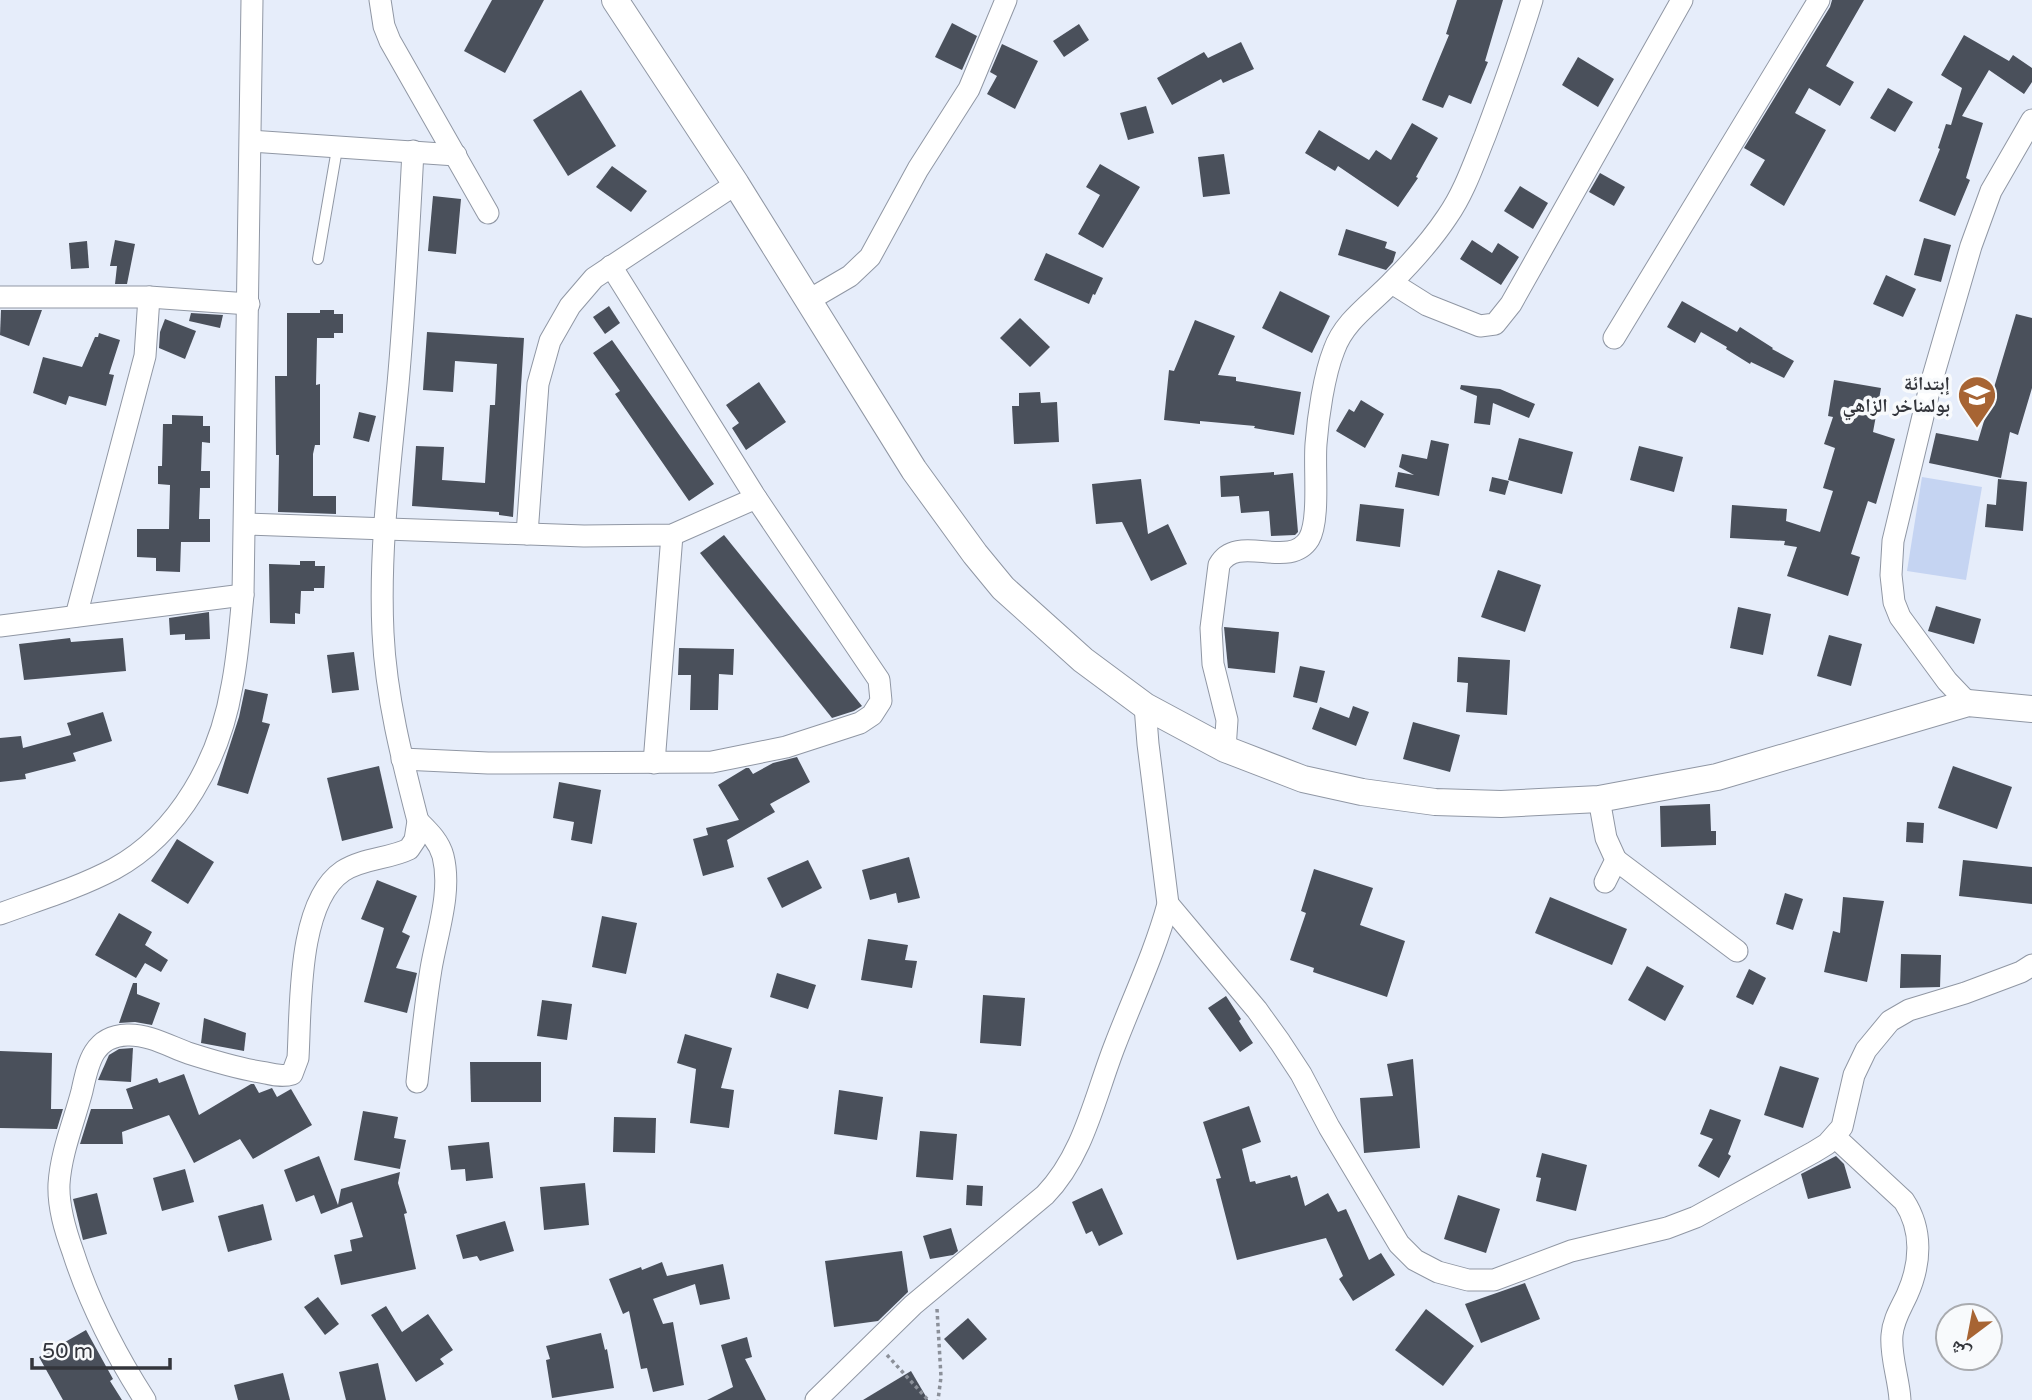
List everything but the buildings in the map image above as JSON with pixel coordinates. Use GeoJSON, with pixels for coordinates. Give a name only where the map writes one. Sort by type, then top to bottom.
{"type":"FeatureCollection","features":[{"type":"Feature","properties":{"kind":"street"},"geometry":{"type":"LineString","coordinates":[[0,914],[94,879],[117,867],[150,843],[173,819],[206,769],[224,723],[232,687],[243,596],[252,0]]}},
{"type":"Feature","properties":{"kind":"street"},"geometry":{"type":"LineString","coordinates":[[380,0],[382,19],[390,41],[488,213]]}},
{"type":"Feature","properties":{"kind":"street"},"geometry":{"type":"LineString","coordinates":[[615,0],[736,184],[914,470],[975,554],[1003,588],[1083,660],[1145,706],[1225,749],[1303,779],[1362,792],[1423,800],[1501,804],[1599,799],[1717,777],[1968,703],[2032,709]]}},
{"type":"Feature","properties":{"kind":"street"},"geometry":{"type":"LineString","coordinates":[[809,300],[850,276],[870,257],[918,169],[968,89],[1006,0]]}},
{"type":"Feature","properties":{"kind":"street"},"geometry":{"type":"LineString","coordinates":[[1225,749],[1227,720],[1213,664],[1211,628],[1219,565],[1222,558],[1236,551],[1294,550],[1307,542],[1313,522],[1317,436],[1332,357],[1341,334],[1392,283],[1449,214],[1464,187],[1502,91],[1532,0]]}},
{"type":"Feature","properties":{"kind":"street"},"geometry":{"type":"LineString","coordinates":[[1392,283],[1427,305],[1480,327],[1496,324],[1511,304],[1682,0]]}},
{"type":"Feature","properties":{"kind":"street"},"geometry":{"type":"LineString","coordinates":[[1614,338],[1819,0]]}},
{"type":"Feature","properties":{"kind":"street"},"geometry":{"type":"LineString","coordinates":[[1968,703],[1947,681],[1900,617],[1894,602],[1891,575],[1893,541],[1930,387],[1971,246],[1991,191],[2032,120]]}},
{"type":"Feature","properties":{"kind":"street"},"geometry":{"type":"LineString","coordinates":[[251,141],[337,149],[456,155]]}},
{"type":"Feature","properties":{"kind":"street"},"geometry":{"type":"LineString","coordinates":[[145,1400],[100,1323],[75,1260],[61,1209],[59,1186],[62,1162],[89,1059],[94,1050],[109,1039],[128,1035],[142,1036],[213,1061],[258,1072],[286,1076],[292,1074],[298,1058],[305,949],[324,890],[344,870],[410,849],[415,840],[418,821],[388,687],[383,634],[384,527],[405,288],[413,151]]}},
{"type":"Feature","properties":{"kind":"street"},"geometry":{"type":"LineString","coordinates":[[527,534],[538,384],[550,341],[570,306],[594,278],[736,184]]}},
{"type":"Feature","properties":{"kind":"street"},"geometry":{"type":"LineString","coordinates":[[402,759],[488,763],[712,762],[786,747],[860,723],[872,715],[881,701],[879,680],[755,498],[611,266]]}},
{"type":"Feature","properties":{"kind":"street"},"geometry":{"type":"LineString","coordinates":[[0,297],[149,297],[249,304]]}},
{"type":"Feature","properties":{"kind":"street"},"geometry":{"type":"LineString","coordinates":[[76,616],[145,356],[149,297]]}},
{"type":"Feature","properties":{"kind":"street"},"geometry":{"type":"LineString","coordinates":[[245,524],[527,534],[672,535],[755,498]]}},
{"type":"Feature","properties":{"kind":"street"},"geometry":{"type":"LineString","coordinates":[[654,763],[672,535]]}},
{"type":"Feature","properties":{"kind":"street"},"geometry":{"type":"LineString","coordinates":[[0,625],[243,596]]}},
{"type":"Feature","properties":{"kind":"street"},"geometry":{"type":"LineString","coordinates":[[816,1400],[935,1286],[1045,1195],[1058,1182],[1069,1164],[1086,1127],[1114,1046],[1162,928],[1168,904],[1145,706]]}},
{"type":"Feature","properties":{"kind":"street"},"geometry":{"type":"LineString","coordinates":[[1599,799],[1606,838],[1616,860],[1737,951]]}},
{"type":"Feature","properties":{"kind":"street"},"geometry":{"type":"LineString","coordinates":[[417,1082],[425,1005],[445,886],[439,845],[418,821]]}},
{"type":"Feature","properties":{"kind":"street"},"geometry":{"type":"LineString","coordinates":[[1605,882],[1616,860]]}},
{"type":"Feature","properties":{"kind":"street"},"geometry":{"type":"LineString","coordinates":[[1168,904],[1280,1042],[1399,1244],[1415,1260],[1438,1272],[1468,1280],[1494,1280],[1571,1251],[1667,1228],[1696,1217],[1828,1144],[1842,1127],[1854,1075],[1866,1050],[1890,1021],[1909,1010],[1965,993],[2021,972],[2032,965]]}},
{"type":"Feature","properties":{"kind":"street"},"geometry":{"type":"LineString","coordinates":[[1835,1137],[1904,1201],[1911,1212],[1915,1227],[1919,1261],[1892,1334],[1900,1400]]}},
{"type":"Feature","properties":{"kind":"lane"},"geometry":{"type":"LineString","coordinates":[[318,259],[337,149]]}},
{"type":"Feature","properties":{"kind":"path"},"geometry":{"type":"LineString","coordinates":[[935,1286],[941,1377],[938,1400]]}},
{"type":"Feature","properties":{"kind":"path"},"geometry":{"type":"LineString","coordinates":[[876,1343],[928,1400]]}},
{"type":"Feature","properties":{"kind":"shaded area"},"geometry":{"type":"Polygon","coordinates":[[[1922,477],[1982,487],[1966,580],[1907,571],[1922,477]]]}},
{"type":"Feature","properties":{"kind":"place","name":"إبتدائة بولمناخر الزاهي"},"geometry":{"type":"Point","coordinates":[1977,429]}}]}
